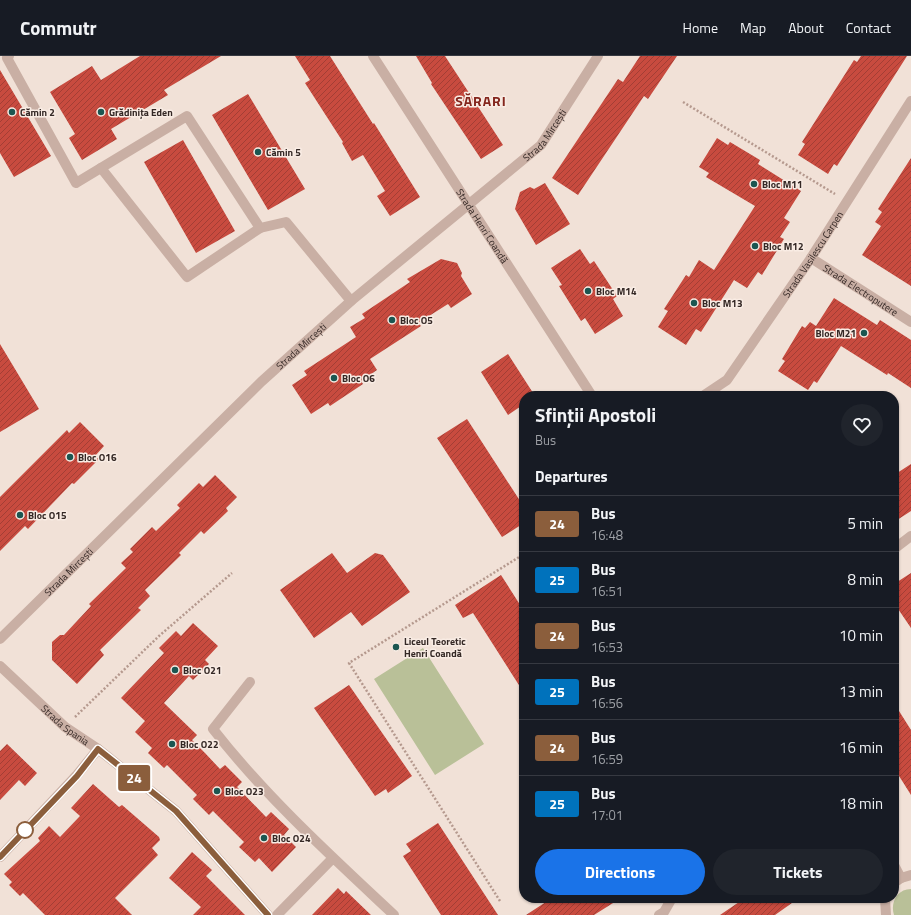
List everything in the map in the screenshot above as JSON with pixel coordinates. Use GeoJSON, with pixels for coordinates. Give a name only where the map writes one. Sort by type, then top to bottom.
{"type":"FeatureCollection","features":[{"type":"Feature","properties":{"kind":"street"},"geometry":{"type":"LineString","coordinates":[[9,56],[7,58],[76,183],[187,116],[260,228]]}},
{"type":"Feature","properties":{"kind":"street","name":"Strada Henri Coandă"},"geometry":{"type":"LineString","coordinates":[[373,56],[589,391]]}},
{"type":"Feature","properties":{"kind":"street","name":"Strada Mircești"},"geometry":{"type":"LineString","coordinates":[[0,639],[262,382],[351,301],[468,203],[541,145],[598,56]]}},
{"type":"Feature","properties":{"kind":"street","name":"Strada Vasilescu Carpen"},"geometry":{"type":"LineString","coordinates":[[710,391],[727,380],[848,202],[911,101]]}},
{"type":"Feature","properties":{"kind":"street"},"geometry":{"type":"LineString","coordinates":[[101,168],[187,277],[260,228],[286,222],[351,301]]}},
{"type":"Feature","properties":{"kind":"street","name":"Strada Electroputere"},"geometry":{"type":"LineString","coordinates":[[811,258],[911,322]]}},
{"type":"Feature","properties":{"kind":"street"},"geometry":{"type":"LineString","coordinates":[[899,545],[911,536]]}},
{"type":"Feature","properties":{"kind":"street","name":"Strada Spania"},"geometry":{"type":"LineString","coordinates":[[0,666],[65,727],[98,749],[176,811],[268,915]]}},
{"type":"Feature","properties":{"kind":"street"},"geometry":{"type":"LineString","coordinates":[[250,682],[213,729],[240,764],[334,858],[394,915]]}},
{"type":"Feature","properties":{"kind":"street"},"geometry":{"type":"LineString","coordinates":[[0,857],[77,776],[98,749]]}},
{"type":"Feature","properties":{"kind":"street"},"geometry":{"type":"LineString","coordinates":[[277,915],[334,858]]}},
{"type":"Feature","properties":{"kind":"street"},"geometry":{"type":"LineString","coordinates":[[659,915],[664,912],[669,903]]}},
{"type":"Feature","properties":{"kind":"street"},"geometry":{"type":"LineString","coordinates":[[885,903],[886,915]]}},
{"type":"Feature","properties":{"kind":"path"},"geometry":{"type":"LineString","coordinates":[[684,102],[848,202]]}},
{"type":"Feature","properties":{"kind":"path"},"geometry":{"type":"LineString","coordinates":[[500,901],[349,662],[519,557]]}},
{"type":"Feature","properties":{"kind":"path"},"geometry":{"type":"LineString","coordinates":[[65,727],[159,636],[232,573]]}},
{"type":"Feature","properties":{"kind":"green space"},"geometry":{"type":"Polygon","coordinates":[[[423,648],[484,744],[435,775],[374,679],[423,648]]]}},
{"type":"Feature","properties":{"kind":"green space"},"geometry":{"type":"Polygon","coordinates":[[[911,889],[911,915],[894,915],[894,903],[899,903],[899,893],[911,889]]]}},
{"type":"Feature","properties":{"kind":"building","name":"Grădinița Eden"},"geometry":{"type":"Polygon","coordinates":[[[140,56],[221,56],[164,90],[168,95],[111,129],[117,139],[82,160],[69,138],[75,134],[50,92],[92,66],[101,80],[140,56]]]}},
{"type":"Feature","properties":{"kind":"building"},"geometry":{"type":"Polygon","coordinates":[[[295,56],[330,56],[420,197],[390,216],[377,196],[385,191],[363,155],[352,161],[342,143],[343,142],[305,83],[310,80],[295,56]]]}},
{"type":"Feature","properties":{"kind":"building"},"geometry":{"type":"Polygon","coordinates":[[[416,56],[445,56],[503,145],[481,159],[431,84],[432,83],[416,56]]]}},
{"type":"Feature","properties":{"kind":"building"},"geometry":{"type":"Polygon","coordinates":[[[640,56],[677,56],[648,99],[644,96],[578,195],[552,178],[618,79],[623,82],[640,56]]]}},
{"type":"Feature","properties":{"kind":"building"},"geometry":{"type":"Polygon","coordinates":[[[861,56],[907,56],[837,166],[834,164],[828,174],[798,155],[805,144],[802,142],[854,60],[857,62],[861,56]]]}},
{"type":"Feature","properties":{"kind":"building","name":"Cămin 2"},"geometry":{"type":"Polygon","coordinates":[[[0,70],[51,156],[14,177],[0,153],[0,70]]]}},
{"type":"Feature","properties":{"kind":"building","name":"Cămin 5"},"geometry":{"type":"Polygon","coordinates":[[[248,94],[305,189],[268,210],[212,115],[248,94]]]}},
{"type":"Feature","properties":{"kind":"building"},"geometry":{"type":"Polygon","coordinates":[[[717,138],[728,145],[730,142],[760,160],[758,164],[801,191],[784,218],[790,222],[780,237],[784,239],[762,275],[758,272],[747,288],[734,280],[701,332],[696,329],[686,345],[658,327],[668,311],[664,309],[686,275],[689,277],[699,260],[714,270],[755,206],[706,177],[709,173],[699,167],[717,138]]]}},
{"type":"Feature","properties":{"kind":"building"},"geometry":{"type":"Polygon","coordinates":[[[183,140],[235,231],[196,253],[144,162],[183,140]]]}},
{"type":"Feature","properties":{"kind":"building"},"geometry":{"type":"Polygon","coordinates":[[[911,158],[911,286],[862,255],[881,226],[875,222],[882,212],[878,209],[911,158]]]}},
{"type":"Feature","properties":{"kind":"building"},"geometry":{"type":"Polygon","coordinates":[[[545,183],[570,224],[536,245],[515,209],[520,192],[530,187],[534,189],[545,183]]]}},
{"type":"Feature","properties":{"kind":"building","name":"Bloc M14"},"geometry":{"type":"Polygon","coordinates":[[[580,249],[590,264],[594,261],[617,296],[613,299],[623,316],[595,334],[585,318],[581,321],[559,286],[562,285],[551,268],[580,249]]]}},
{"type":"Feature","properties":{"kind":"building"},"geometry":{"type":"Polygon","coordinates":[[[441,259],[457,263],[462,273],[461,276],[472,294],[451,308],[448,304],[418,323],[421,326],[370,359],[377,370],[361,381],[363,384],[330,406],[328,403],[311,414],[292,385],[307,375],[304,371],[356,337],[350,327],[365,318],[362,314],[410,282],[407,279],[441,259]]]}},
{"type":"Feature","properties":{"kind":"building"},"geometry":{"type":"Polygon","coordinates":[[[834,298],[877,325],[880,320],[911,340],[911,388],[888,373],[887,375],[841,346],[817,383],[814,381],[808,390],[778,371],[785,361],[782,359],[802,326],[805,328],[810,322],[816,326],[834,298]]]}},
{"type":"Feature","properties":{"kind":"building"},"geometry":{"type":"Polygon","coordinates":[[[0,344],[39,409],[0,432],[0,344]]]}},
{"type":"Feature","properties":{"kind":"building"},"geometry":{"type":"Polygon","coordinates":[[[508,354],[532,391],[519,391],[519,407],[508,415],[481,372],[508,354]]]}},
{"type":"Feature","properties":{"kind":"building"},"geometry":{"type":"Polygon","coordinates":[[[467,419],[519,499],[519,526],[502,537],[437,438],[467,419]]]}},
{"type":"Feature","properties":{"kind":"building"},"geometry":{"type":"Polygon","coordinates":[[[80,422],[104,446],[95,456],[99,459],[74,484],[72,483],[28,529],[25,526],[0,551],[0,497],[67,430],[69,433],[80,422]]]}},
{"type":"Feature","properties":{"kind":"building"},"geometry":{"type":"Polygon","coordinates":[[[911,464],[911,511],[899,519],[899,472],[911,464]]]}},
{"type":"Feature","properties":{"kind":"building"},"geometry":{"type":"Polygon","coordinates":[[[215,475],[237,497],[226,508],[228,511],[204,534],[201,531],[179,553],[181,555],[145,590],[150,596],[138,608],[141,610],[100,650],[104,655],[77,684],[52,660],[52,642],[60,635],[64,635],[91,606],[89,604],[126,568],[121,563],[133,552],[130,549],[152,527],[156,531],[180,508],[177,505],[199,483],[203,487],[215,475]]]}},
{"type":"Feature","properties":{"kind":"building"},"geometry":{"type":"Polygon","coordinates":[[[332,553],[347,573],[375,553],[383,555],[410,592],[362,626],[351,612],[314,638],[280,590],[332,553]]]}},
{"type":"Feature","properties":{"kind":"building"},"geometry":{"type":"Polygon","coordinates":[[[911,573],[911,628],[899,610],[899,581],[911,573]]]}},
{"type":"Feature","properties":{"kind":"building"},"geometry":{"type":"Polygon","coordinates":[[[501,575],[519,603],[519,685],[473,613],[463,618],[455,605],[501,575]]]}},
{"type":"Feature","properties":{"kind":"building"},"geometry":{"type":"Polygon","coordinates":[[[193,623],[218,646],[205,660],[209,664],[193,680],[189,676],[164,703],[197,735],[192,740],[220,769],[225,765],[242,782],[237,787],[266,817],[271,812],[289,829],[284,835],[296,847],[272,872],[259,858],[255,862],[239,847],[244,842],[213,811],[209,815],[193,799],[197,795],[167,765],[164,768],[148,753],[152,748],[135,732],[145,721],[121,698],[164,653],[159,648],[176,631],[181,636],[193,623]]]}},
{"type":"Feature","properties":{"kind":"building"},"geometry":{"type":"Polygon","coordinates":[[[349,685],[412,776],[388,793],[386,789],[375,796],[314,708],[349,685]]]}},
{"type":"Feature","properties":{"kind":"building"},"geometry":{"type":"Polygon","coordinates":[[[899,711],[911,730],[911,795],[899,776],[899,711]]]}},
{"type":"Feature","properties":{"kind":"building"},"geometry":{"type":"Polygon","coordinates":[[[7,744],[37,773],[25,786],[19,780],[0,800],[0,751],[7,744]]]}},
{"type":"Feature","properties":{"kind":"building"},"geometry":{"type":"Polygon","coordinates":[[[93,784],[119,807],[122,805],[159,837],[160,840],[152,848],[158,855],[115,898],[132,915],[45,915],[23,893],[20,896],[9,885],[12,882],[4,874],[40,841],[38,838],[49,826],[60,837],[80,816],[71,808],[93,784]]]}},
{"type":"Feature","properties":{"kind":"building"},"geometry":{"type":"Polygon","coordinates":[[[438,823],[498,915],[441,915],[403,856],[411,851],[406,844],[438,823]]]}},
{"type":"Feature","properties":{"kind":"building"},"geometry":{"type":"Polygon","coordinates":[[[192,852],[212,870],[206,876],[245,915],[193,915],[201,907],[169,878],[192,852]]]}},
{"type":"Feature","properties":{"kind":"building"},"geometry":{"type":"Polygon","coordinates":[[[338,888],[344,894],[346,891],[371,915],[312,915],[338,888]]]}},
{"type":"Feature","properties":{"kind":"building"},"geometry":{"type":"Polygon","coordinates":[[[544,903],[613,903],[594,915],[526,915],[544,903]]]}},
{"type":"Feature","properties":{"kind":"building"},"geometry":{"type":"Polygon","coordinates":[[[738,903],[792,903],[775,915],[720,915],[738,903]]]}},
{"type":"Feature","properties":{"kind":"bus line","name":"24"},"geometry":{"type":"LineString","coordinates":[[0,857],[77,776],[98,749],[176,811],[247,889],[268,915]]}},
{"type":"Feature","properties":{"kind":"place","name":"Cămin 2"},"geometry":{"type":"Point","coordinates":[12,112]}},
{"type":"Feature","properties":{"kind":"place","name":"Grădinița Eden"},"geometry":{"type":"Point","coordinates":[101,112]}},
{"type":"Feature","properties":{"kind":"place","name":"Cămin 5"},"geometry":{"type":"Point","coordinates":[258,152]}},
{"type":"Feature","properties":{"kind":"place","name":"Bloc M11"},"geometry":{"type":"Point","coordinates":[754,184]}},
{"type":"Feature","properties":{"kind":"place","name":"Bloc M12"},"geometry":{"type":"Point","coordinates":[755,246]}},
{"type":"Feature","properties":{"kind":"place","name":"Bloc M14"},"geometry":{"type":"Point","coordinates":[588,291]}},
{"type":"Feature","properties":{"kind":"place","name":"Bloc M13"},"geometry":{"type":"Point","coordinates":[694,303]}},
{"type":"Feature","properties":{"kind":"place","name":"Bloc O5"},"geometry":{"type":"Point","coordinates":[392,320]}},
{"type":"Feature","properties":{"kind":"place","name":"Bloc M21"},"geometry":{"type":"Point","coordinates":[864,333]}},
{"type":"Feature","properties":{"kind":"place","name":"Bloc O6"},"geometry":{"type":"Point","coordinates":[334,378]}},
{"type":"Feature","properties":{"kind":"place","name":"Bloc O16"},"geometry":{"type":"Point","coordinates":[70,457]}},
{"type":"Feature","properties":{"kind":"place","name":"Bloc O15"},"geometry":{"type":"Point","coordinates":[20,515]}},
{"type":"Feature","properties":{"kind":"place","name":"Liceul Teoretic Henri Coandă"},"geometry":{"type":"Point","coordinates":[396,647]}},
{"type":"Feature","properties":{"kind":"place","name":"Bloc O21"},"geometry":{"type":"Point","coordinates":[175,670]}},
{"type":"Feature","properties":{"kind":"place","name":"Bloc O22"},"geometry":{"type":"Point","coordinates":[172,744]}},
{"type":"Feature","properties":{"kind":"place","name":"Bloc O23"},"geometry":{"type":"Point","coordinates":[217,791]}},
{"type":"Feature","properties":{"kind":"place","name":"Bloc O24"},"geometry":{"type":"Point","coordinates":[264,838]}},
{"type":"Feature","properties":{"kind":"district","name":"SĂRARI"},"geometry":{"type":"Point","coordinates":[481,100]}}]}
